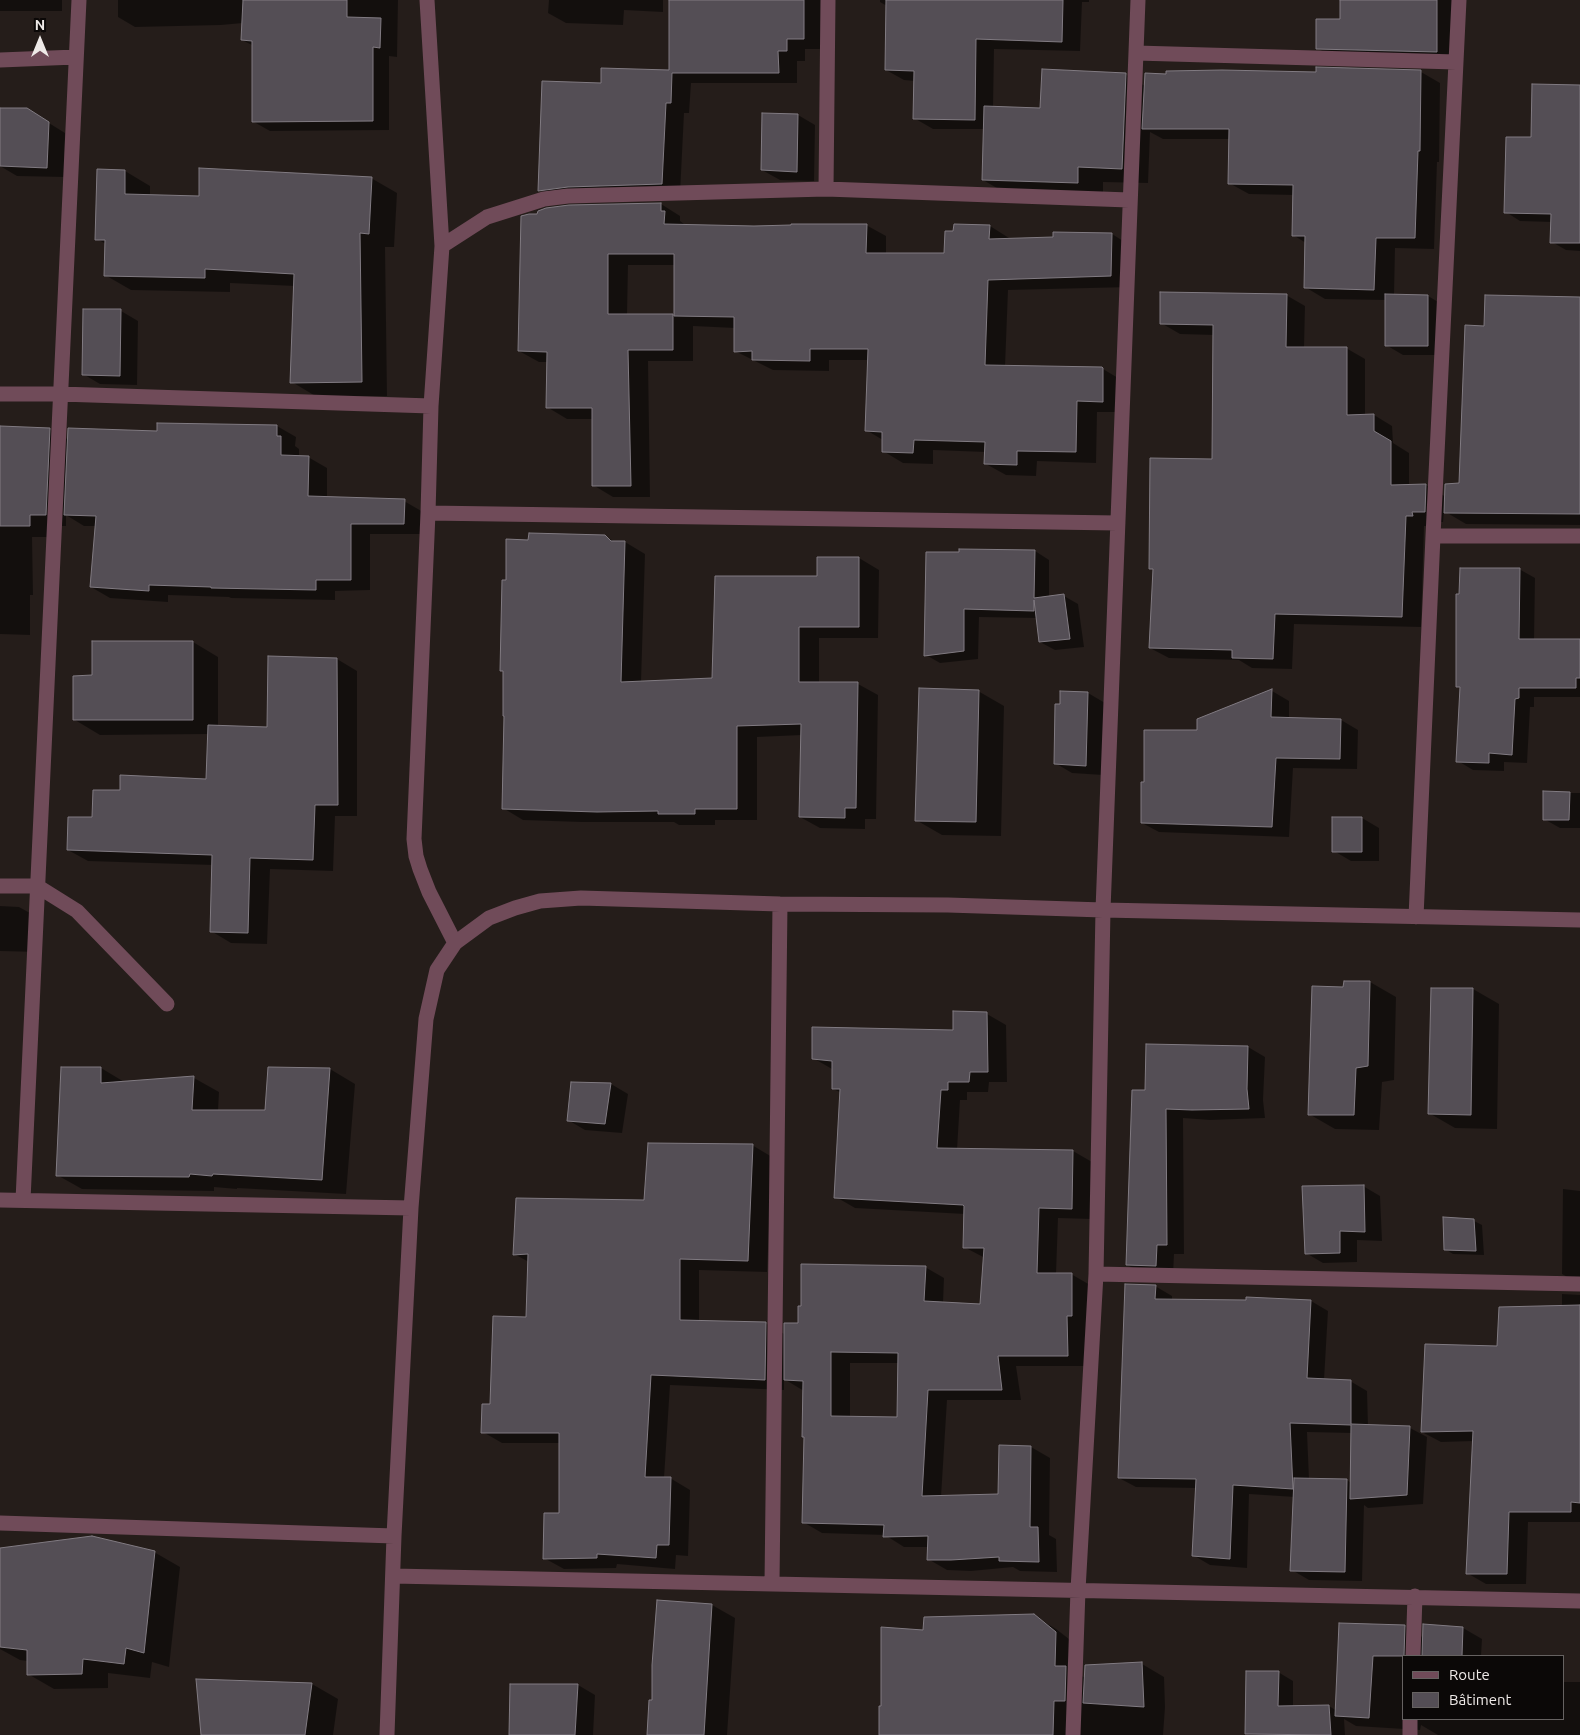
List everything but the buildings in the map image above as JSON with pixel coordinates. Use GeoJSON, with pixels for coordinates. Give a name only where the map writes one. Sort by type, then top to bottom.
{"type":"FeatureCollection","features":[{"type":"Feature","properties":{"kind":"street"},"geometry":{"type":"LineString","coordinates":[[23,1200],[79,0]]}},
{"type":"Feature","properties":{"kind":"street"},"geometry":{"type":"LineString","coordinates":[[427,0],[442,246],[431,406],[414,839],[416,856],[429,892],[455,943]]}},
{"type":"Feature","properties":{"kind":"street"},"geometry":{"type":"LineString","coordinates":[[826,189],[828,0]]}},
{"type":"Feature","properties":{"kind":"street"},"geometry":{"type":"LineString","coordinates":[[1073,1735],[1078,1590],[1096,1274],[1103,910],[1138,0]]}},
{"type":"Feature","properties":{"kind":"street"},"geometry":{"type":"LineString","coordinates":[[1416,917],[1459,0]]}},
{"type":"Feature","properties":{"kind":"street"},"geometry":{"type":"LineString","coordinates":[[1136,53],[1456,62]]}},
{"type":"Feature","properties":{"kind":"street"},"geometry":{"type":"LineString","coordinates":[[0,60],[76,58]]}},
{"type":"Feature","properties":{"kind":"street"},"geometry":{"type":"LineString","coordinates":[[442,246],[486,217],[544,199],[568,196],[826,189],[1129,200]]}},
{"type":"Feature","properties":{"kind":"street"},"geometry":{"type":"LineString","coordinates":[[0,394],[60,394],[431,406]]}},
{"type":"Feature","properties":{"kind":"street"},"geometry":{"type":"LineString","coordinates":[[428,513],[1118,523]]}},
{"type":"Feature","properties":{"kind":"street"},"geometry":{"type":"LineString","coordinates":[[1433,536],[1580,536]]}},
{"type":"Feature","properties":{"kind":"street"},"geometry":{"type":"LineString","coordinates":[[0,886],[37,886],[78,911],[167,1004]]}},
{"type":"Feature","properties":{"kind":"street"},"geometry":{"type":"LineString","coordinates":[[387,1735],[394,1536],[411,1208],[426,1019],[437,970],[455,943],[489,918],[540,901],[581,898],[780,904],[948,905],[1580,920]]}},
{"type":"Feature","properties":{"kind":"street"},"geometry":{"type":"LineString","coordinates":[[772,1583],[780,904]]}},
{"type":"Feature","properties":{"kind":"street"},"geometry":{"type":"LineString","coordinates":[[0,1200],[411,1208]]}},
{"type":"Feature","properties":{"kind":"street"},"geometry":{"type":"LineString","coordinates":[[1096,1274],[1580,1284]]}},
{"type":"Feature","properties":{"kind":"street"},"geometry":{"type":"LineString","coordinates":[[0,1523],[394,1536]]}},
{"type":"Feature","properties":{"kind":"street"},"geometry":{"type":"LineString","coordinates":[[393,1576],[1415,1596],[1580,1601]]}},
{"type":"Feature","properties":{"kind":"street"},"geometry":{"type":"LineString","coordinates":[[1413,1655],[1415,1596]]}},
{"type":"Feature","properties":{"kind":"street"},"geometry":{"type":"LineString","coordinates":[[1410,1720],[1410,1735]]}}]}
